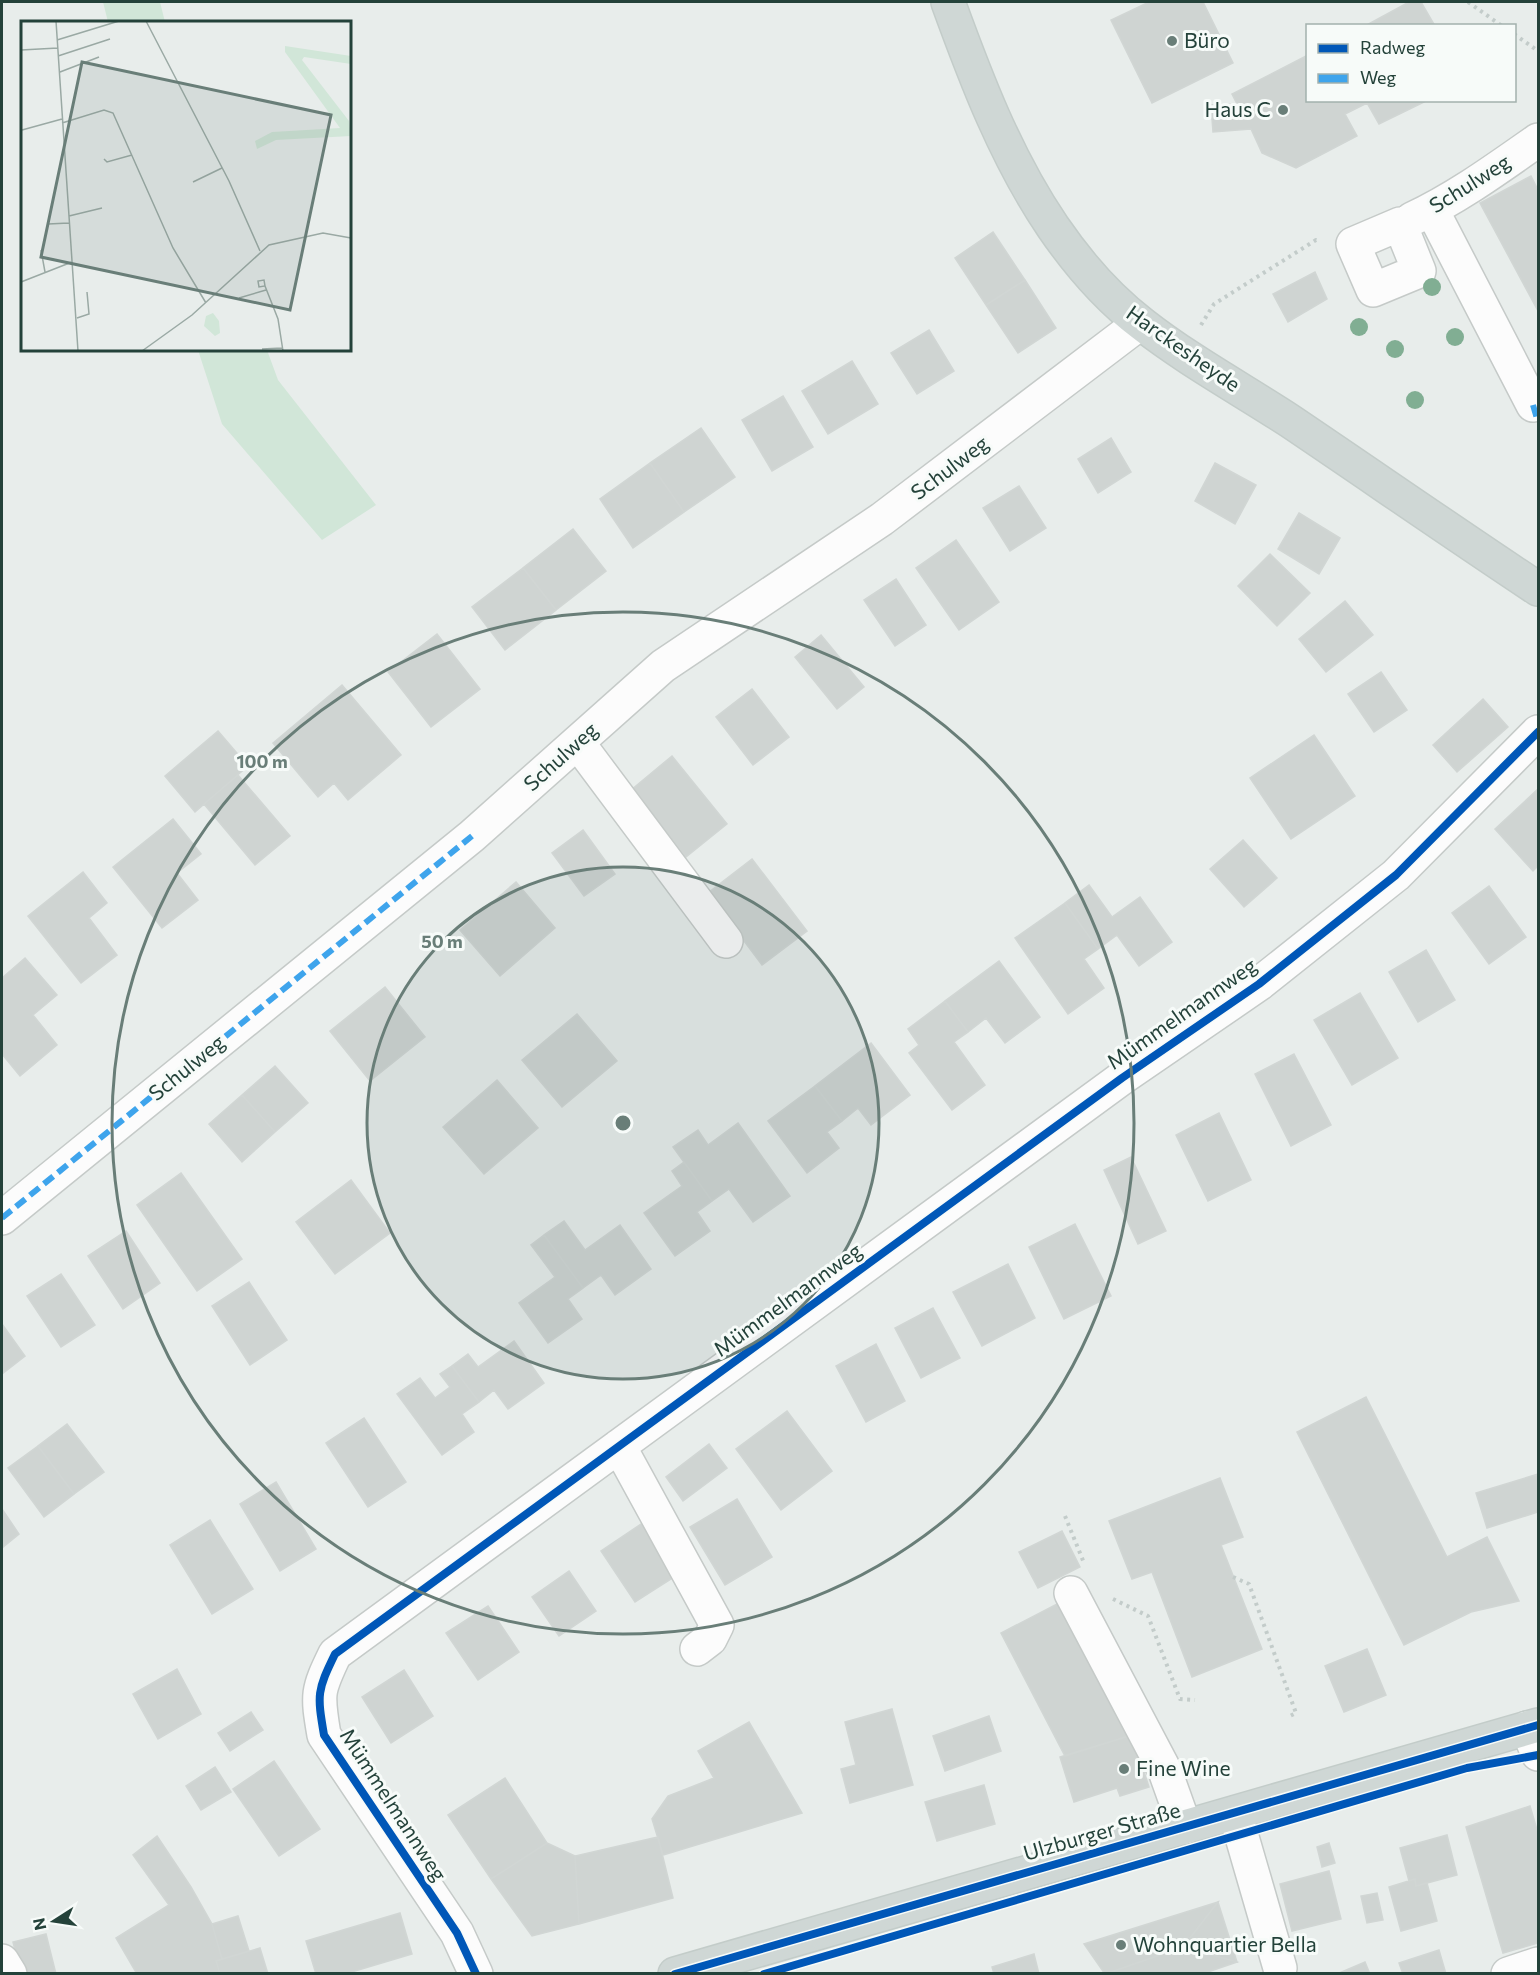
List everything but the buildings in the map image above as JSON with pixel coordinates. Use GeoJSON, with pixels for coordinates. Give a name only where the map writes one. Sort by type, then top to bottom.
{"type":"FeatureCollection","features":[{"type":"Feature","properties":{"kind":"main road","name":"Harckesheyde"},"geometry":{"type":"LineString","coordinates":[[948,2],[975,77],[1018,171],[1053,228],[1105,290],[1140,323],[1182,353],[1297,426],[1539,589]]}},
{"type":"Feature","properties":{"kind":"main road","name":"Ulzburger Straße"},"geometry":{"type":"LineString","coordinates":[[675,1974],[1235,1812],[1535,1736]]}},
{"type":"Feature","properties":{"kind":"street","name":"Schulweg"},"geometry":{"type":"LineString","coordinates":[[1353,244],[1431,210],[1539,140]]}},
{"type":"Feature","properties":{"kind":"street"},"geometry":{"type":"LineString","coordinates":[[1431,210],[1533,405]]}},
{"type":"Feature","properties":{"kind":"street"},"geometry":{"type":"LineString","coordinates":[[1353,244],[1373,290],[1401,279],[1419,271],[1400,224]]}},
{"type":"Feature","properties":{"kind":"street","name":"Schulweg"},"geometry":{"type":"LineString","coordinates":[[2,1218],[472,836],[663,666],[882,519],[1140,323]]}},
{"type":"Feature","properties":{"kind":"street","name":"Mümmelmannweg"},"geometry":{"type":"LineString","coordinates":[[477,1974],[457,1933],[324,1735],[319,1702],[321,1684],[335,1654],[1122,1078],[1259,984],[1396,875],[1539,732]]}},
{"type":"Feature","properties":{"kind":"street"},"geometry":{"type":"LineString","coordinates":[[578,743],[726,941]]}},
{"type":"Feature","properties":{"kind":"street"},"geometry":{"type":"LineString","coordinates":[[619,1446],[717,1625],[710,1639],[697,1649]]}},
{"type":"Feature","properties":{"kind":"street"},"geometry":{"type":"LineString","coordinates":[[1078,1580],[1165,1772],[1185,1827]]}},
{"type":"Feature","properties":{"kind":"street"},"geometry":{"type":"LineString","coordinates":[[1235,1812],[1280,1968]]}},
{"type":"Feature","properties":{"kind":"street"},"geometry":{"type":"LineString","coordinates":[[2,1961],[10,1974]]}},
{"type":"Feature","properties":{"kind":"street"},"geometry":{"type":"LineString","coordinates":[[1508,1974],[1539,1964]]}},
{"type":"Feature","properties":{"kind":"path"},"geometry":{"type":"LineString","coordinates":[[1468,2],[1499,24]]}},
{"type":"Feature","properties":{"kind":"path"},"geometry":{"type":"LineString","coordinates":[[1516,35],[1539,51]]}},
{"type":"Feature","properties":{"kind":"path"},"geometry":{"type":"LineString","coordinates":[[1182,353],[1214,304],[1316,240],[1353,244]]}},
{"type":"Feature","properties":{"kind":"path"},"geometry":{"type":"LineString","coordinates":[[1065,1516],[1078,1580]]}},
{"type":"Feature","properties":{"kind":"path"},"geometry":{"type":"LineString","coordinates":[[1233,1576],[1249,1584],[1296,1713],[1290,1716]]}},
{"type":"Feature","properties":{"kind":"path"},"geometry":{"type":"LineString","coordinates":[[1112,1598],[1148,1617],[1180,1699],[1195,1700]]}},
{"type":"Feature","properties":{"kind":"green space"},"geometry":{"type":"Polygon","coordinates":[[[103,2],[160,2],[165,21],[108,21],[103,2]]]}},
{"type":"Feature","properties":{"kind":"green space"},"geometry":{"type":"Polygon","coordinates":[[[198,351],[267,351],[278,380],[376,505],[322,540],[222,424],[198,351]]]}},
{"type":"Feature","properties":{"kind":"marked path"},"geometry":{"type":"LineString","coordinates":[[1533,405],[1538,422]]}},
{"type":"Feature","properties":{"kind":"marked path"},"geometry":{"type":"LineString","coordinates":[[2,1218],[472,836]]}},
{"type":"Feature","properties":{"kind":"cycle path"},"geometry":{"type":"LineString","coordinates":[[476,1974],[457,1933],[324,1735],[320,1693],[335,1654],[1122,1078],[1259,984],[1396,875],[1538,732]]}},
{"type":"Feature","properties":{"kind":"cycle path"},"geometry":{"type":"LineString","coordinates":[[675,1974],[1538,1725]]}},
{"type":"Feature","properties":{"kind":"cycle path"},"geometry":{"type":"LineString","coordinates":[[764,1974],[1467,1768],[1538,1755]]}},
{"type":"Feature","properties":{"kind":"place","name":"Büro"},"geometry":{"type":"Point","coordinates":[1172,41]}},
{"type":"Feature","properties":{"kind":"place","name":"Haus C"},"geometry":{"type":"Point","coordinates":[1283,110]}},
{"type":"Feature","properties":{"kind":"place","name":"Fine Wine"},"geometry":{"type":"Point","coordinates":[1124,1769]}},
{"type":"Feature","properties":{"kind":"place","name":"Wohnquartier Bella"},"geometry":{"type":"Point","coordinates":[1121,1945]}}]}
